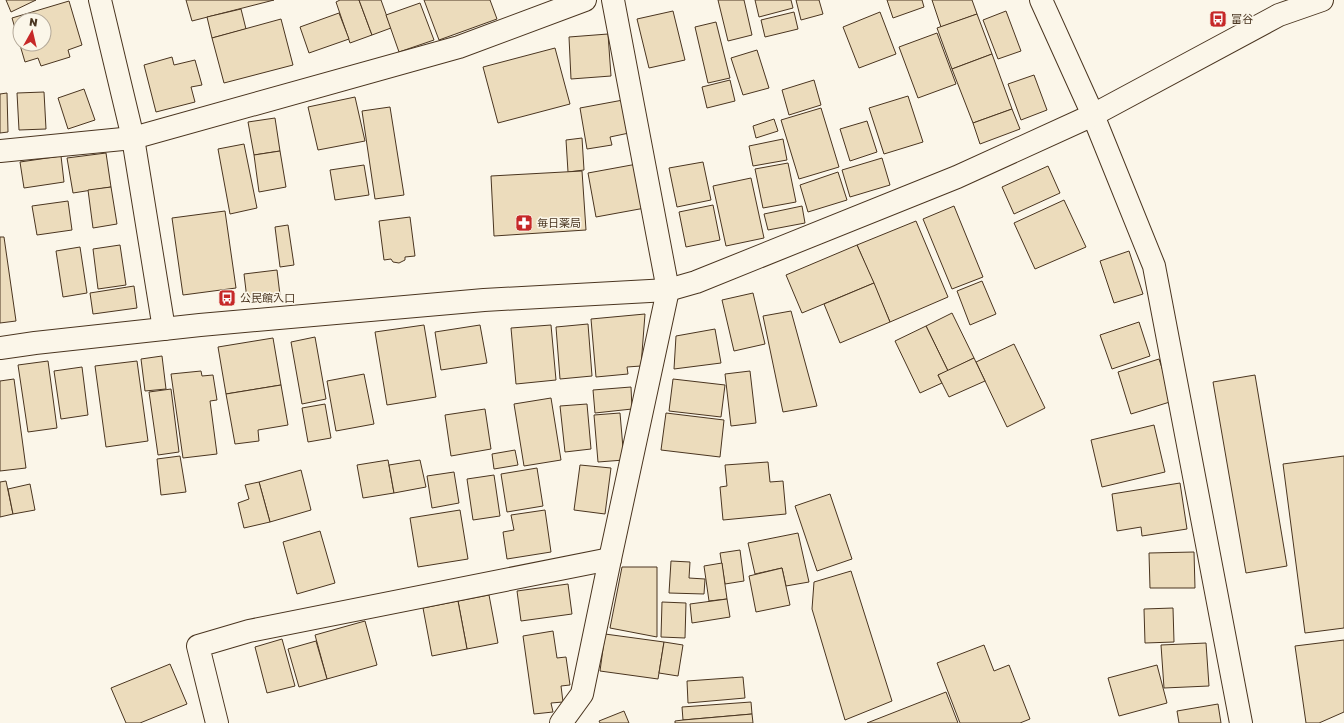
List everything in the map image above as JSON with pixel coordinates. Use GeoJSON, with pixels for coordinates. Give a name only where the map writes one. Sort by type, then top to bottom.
{"type":"FeatureCollection","features":[{"type":"Feature","properties":{"kind":"street"},"geometry":{"type":"LineString","coordinates":[[100,0],[133,138],[164,329]]}},
{"type":"Feature","properties":{"kind":"street"},"geometry":{"type":"LineString","coordinates":[[0,151],[133,138],[459,47],[585,0]]}},
{"type":"Feature","properties":{"kind":"street"},"geometry":{"type":"LineString","coordinates":[[561,723],[582,694],[668,290],[613,0]]}},
{"type":"Feature","properties":{"kind":"street"},"geometry":{"type":"LineString","coordinates":[[1042,0],[1093,115],[1154,266],[1241,723]]}},
{"type":"Feature","properties":{"kind":"street"},"geometry":{"type":"LineString","coordinates":[[0,348],[164,329],[484,300],[668,290],[696,282],[957,177],[1093,115],[1279,15],[1322,0]]}},
{"type":"Feature","properties":{"kind":"street"},"geometry":{"type":"LineString","coordinates":[[217,723],[198,646],[248,631],[610,559]]}},
{"type":"Feature","properties":{"kind":"building"},"geometry":{"type":"Polygon","coordinates":[[[6,0],[36,0],[11,12],[6,0]]]}},
{"type":"Feature","properties":{"kind":"building"},"geometry":{"type":"Polygon","coordinates":[[[186,0],[274,0],[192,21],[186,0]]]}},
{"type":"Feature","properties":{"kind":"building"},"geometry":{"type":"Polygon","coordinates":[[[340,0],[359,0],[372,35],[350,43],[336,2],[340,0]]]}},
{"type":"Feature","properties":{"kind":"building"},"geometry":{"type":"Polygon","coordinates":[[[359,0],[381,0],[391,28],[372,35],[359,0]]]}},
{"type":"Feature","properties":{"kind":"building"},"geometry":{"type":"Polygon","coordinates":[[[424,0],[490,0],[497,19],[439,40],[424,0]]]}},
{"type":"Feature","properties":{"kind":"building"},"geometry":{"type":"Polygon","coordinates":[[[718,0],[744,0],[752,35],[728,41],[718,0]]]}},
{"type":"Feature","properties":{"kind":"building"},"geometry":{"type":"Polygon","coordinates":[[[755,0],[791,0],[793,8],[759,17],[755,0]]]}},
{"type":"Feature","properties":{"kind":"building"},"geometry":{"type":"Polygon","coordinates":[[[796,0],[819,0],[823,14],[801,20],[796,0]]]}},
{"type":"Feature","properties":{"kind":"building"},"geometry":{"type":"Polygon","coordinates":[[[887,0],[922,0],[924,7],[893,18],[887,0]]]}},
{"type":"Feature","properties":{"kind":"building"},"geometry":{"type":"Polygon","coordinates":[[[932,0],[972,0],[977,14],[941,27],[932,0]]]}},
{"type":"Feature","properties":{"kind":"building"},"geometry":{"type":"Polygon","coordinates":[[[69,1],[82,45],[68,50],[70,57],[41,66],[38,58],[25,62],[22,52],[52,52],[52,12],[32,12],[69,1]]]}},
{"type":"Feature","properties":{"kind":"building"},"geometry":{"type":"Polygon","coordinates":[[[420,3],[434,40],[399,52],[386,15],[420,3]]]}},
{"type":"Feature","properties":{"kind":"building"},"geometry":{"type":"Polygon","coordinates":[[[241,9],[246,29],[212,38],[207,17],[241,9]]]}},
{"type":"Feature","properties":{"kind":"building"},"geometry":{"type":"Polygon","coordinates":[[[673,11],[685,60],[649,68],[637,19],[673,11]]]}},
{"type":"Feature","properties":{"kind":"building"},"geometry":{"type":"Polygon","coordinates":[[[1006,11],[1021,51],[998,59],[983,20],[1006,11]]]}},
{"type":"Feature","properties":{"kind":"building"},"geometry":{"type":"Polygon","coordinates":[[[794,12],[798,29],[765,37],[761,20],[794,12]]]}},
{"type":"Feature","properties":{"kind":"building"},"geometry":{"type":"Polygon","coordinates":[[[880,12],[896,54],[859,68],[843,27],[880,12]]]}},
{"type":"Feature","properties":{"kind":"building"},"geometry":{"type":"Polygon","coordinates":[[[339,13],[349,39],[309,53],[300,27],[339,13]]]}},
{"type":"Feature","properties":{"kind":"building"},"geometry":{"type":"Polygon","coordinates":[[[977,14],[992,54],[952,69],[937,28],[977,14]]]}},
{"type":"Feature","properties":{"kind":"building"},"geometry":{"type":"Polygon","coordinates":[[[281,19],[293,65],[224,83],[212,38],[281,19]]]}},
{"type":"Feature","properties":{"kind":"building"},"geometry":{"type":"Polygon","coordinates":[[[716,22],[730,78],[708,83],[695,27],[716,22]]]}},
{"type":"Feature","properties":{"kind":"building"},"geometry":{"type":"Polygon","coordinates":[[[937,33],[956,84],[918,98],[899,47],[937,33]]]}},
{"type":"Feature","properties":{"kind":"building"},"geometry":{"type":"Polygon","coordinates":[[[608,34],[611,76],[571,79],[569,37],[608,34]]]}},
{"type":"Feature","properties":{"kind":"building"},"geometry":{"type":"Polygon","coordinates":[[[555,48],[570,104],[498,123],[483,67],[555,48]]]}},
{"type":"Feature","properties":{"kind":"building"},"geometry":{"type":"Polygon","coordinates":[[[757,50],[769,88],[743,95],[731,58],[757,50]]]}},
{"type":"Feature","properties":{"kind":"building"},"geometry":{"type":"Polygon","coordinates":[[[992,54],[1012,109],[973,123],[952,69],[992,54]]]}},
{"type":"Feature","properties":{"kind":"building"},"geometry":{"type":"Polygon","coordinates":[[[172,57],[174,65],[195,60],[202,85],[191,87],[195,102],[156,112],[144,65],[172,57]]]}},
{"type":"Feature","properties":{"kind":"building"},"geometry":{"type":"Polygon","coordinates":[[[1034,75],[1047,110],[1021,120],[1008,84],[1034,75]]]}},
{"type":"Feature","properties":{"kind":"building"},"geometry":{"type":"Polygon","coordinates":[[[730,80],[735,101],[707,108],[702,87],[730,80]]]}},
{"type":"Feature","properties":{"kind":"building"},"geometry":{"type":"Polygon","coordinates":[[[814,80],[821,105],[789,115],[782,90],[814,80]]]}},
{"type":"Feature","properties":{"kind":"building"},"geometry":{"type":"Polygon","coordinates":[[[84,89],[95,120],[68,129],[58,98],[84,89]]]}},
{"type":"Feature","properties":{"kind":"building"},"geometry":{"type":"Polygon","coordinates":[[[44,92],[46,129],[19,130],[17,93],[44,92]]]}},
{"type":"Feature","properties":{"kind":"building"},"geometry":{"type":"Polygon","coordinates":[[[7,93],[8,132],[0,133],[0,94],[7,93]]]}},
{"type":"Feature","properties":{"kind":"building"},"geometry":{"type":"Polygon","coordinates":[[[908,96],[923,142],[884,154],[869,108],[908,96]]]}},
{"type":"Feature","properties":{"kind":"building"},"geometry":{"type":"Polygon","coordinates":[[[355,97],[365,141],[318,150],[308,107],[355,97]]]}},
{"type":"Feature","properties":{"kind":"building"},"geometry":{"type":"Polygon","coordinates":[[[623,100],[629,133],[610,137],[612,145],[587,149],[580,108],[623,100]]]}},
{"type":"Feature","properties":{"kind":"building"},"geometry":{"type":"Polygon","coordinates":[[[390,107],[404,195],[375,199],[362,111],[390,107]]]}},
{"type":"Feature","properties":{"kind":"building"},"geometry":{"type":"Polygon","coordinates":[[[821,108],[839,167],[799,179],[781,120],[821,108]]]}},
{"type":"Feature","properties":{"kind":"building"},"geometry":{"type":"Polygon","coordinates":[[[1012,109],[1020,129],[980,144],[973,123],[1012,109]]]}},
{"type":"Feature","properties":{"kind":"building"},"geometry":{"type":"Polygon","coordinates":[[[275,118],[280,151],[254,155],[248,122],[275,118]]]}},
{"type":"Feature","properties":{"kind":"building"},"geometry":{"type":"Polygon","coordinates":[[[774,119],[778,131],[756,138],[753,126],[774,119]]]}},
{"type":"Feature","properties":{"kind":"building"},"geometry":{"type":"Polygon","coordinates":[[[867,121],[877,152],[850,161],[840,129],[867,121]]]}},
{"type":"Feature","properties":{"kind":"building"},"geometry":{"type":"Polygon","coordinates":[[[582,138],[584,170],[568,172],[566,140],[582,138]]]}},
{"type":"Feature","properties":{"kind":"building"},"geometry":{"type":"Polygon","coordinates":[[[783,139],[787,160],[753,166],[749,146],[783,139]]]}},
{"type":"Feature","properties":{"kind":"building"},"geometry":{"type":"Polygon","coordinates":[[[244,144],[257,208],[230,214],[218,149],[244,144]]]}},
{"type":"Feature","properties":{"kind":"building"},"geometry":{"type":"Polygon","coordinates":[[[280,151],[286,187],[259,192],[254,155],[280,151]]]}},
{"type":"Feature","properties":{"kind":"building"},"geometry":{"type":"Polygon","coordinates":[[[106,153],[111,187],[73,193],[67,158],[106,153]]]}},
{"type":"Feature","properties":{"kind":"building"},"geometry":{"type":"Polygon","coordinates":[[[61,156],[64,182],[24,188],[20,162],[61,156]]]}},
{"type":"Feature","properties":{"kind":"building"},"geometry":{"type":"Polygon","coordinates":[[[882,158],[890,185],[850,197],[842,170],[882,158]]]}},
{"type":"Feature","properties":{"kind":"building"},"geometry":{"type":"Polygon","coordinates":[[[703,162],[711,200],[677,207],[669,168],[703,162]]]}},
{"type":"Feature","properties":{"kind":"building"},"geometry":{"type":"Polygon","coordinates":[[[788,163],[796,202],[763,208],[755,169],[788,163]]]}},
{"type":"Feature","properties":{"kind":"building"},"geometry":{"type":"Polygon","coordinates":[[[637,164],[645,208],[596,217],[588,173],[637,164]]]}},
{"type":"Feature","properties":{"kind":"building"},"geometry":{"type":"Polygon","coordinates":[[[364,165],[369,195],[335,200],[330,170],[364,165]]]}},
{"type":"Feature","properties":{"kind":"building"},"geometry":{"type":"Polygon","coordinates":[[[1048,166],[1060,193],[1014,214],[1002,187],[1048,166]]]}},
{"type":"Feature","properties":{"kind":"building"},"geometry":{"type":"Polygon","coordinates":[[[582,171],[586,230],[494,236],[491,176],[582,171]]]}},
{"type":"Feature","properties":{"kind":"building"},"geometry":{"type":"Polygon","coordinates":[[[838,172],[847,200],[808,212],[800,185],[838,172]]]}},
{"type":"Feature","properties":{"kind":"building"},"geometry":{"type":"Polygon","coordinates":[[[751,178],[764,238],[726,246],[713,186],[751,178]]]}},
{"type":"Feature","properties":{"kind":"building"},"geometry":{"type":"Polygon","coordinates":[[[111,187],[117,224],[93,228],[88,190],[111,187]]]}},
{"type":"Feature","properties":{"kind":"building"},"geometry":{"type":"Polygon","coordinates":[[[1064,200],[1086,247],[1035,269],[1014,223],[1064,200]]]}},
{"type":"Feature","properties":{"kind":"building"},"geometry":{"type":"Polygon","coordinates":[[[68,201],[72,230],[37,235],[32,206],[68,201]]]}},
{"type":"Feature","properties":{"kind":"building"},"geometry":{"type":"Polygon","coordinates":[[[713,205],[720,240],[686,247],[679,212],[713,205]]]}},
{"type":"Feature","properties":{"kind":"building"},"geometry":{"type":"Polygon","coordinates":[[[802,206],[805,223],[768,230],[764,214],[802,206]]]}},
{"type":"Feature","properties":{"kind":"building"},"geometry":{"type":"Polygon","coordinates":[[[954,206],[983,277],[952,289],[923,219],[954,206]]]}},
{"type":"Feature","properties":{"kind":"building"},"geometry":{"type":"Polygon","coordinates":[[[225,211],[236,288],[183,295],[172,218],[225,211]]]}},
{"type":"Feature","properties":{"kind":"building"},"geometry":{"type":"Polygon","coordinates":[[[410,217],[415,256],[405,257],[405,260],[399,263],[393,262],[391,259],[384,260],[379,221],[410,217]]]}},
{"type":"Feature","properties":{"kind":"building"},"geometry":{"type":"Polygon","coordinates":[[[916,221],[948,297],[890,322],[857,245],[916,221]]]}},
{"type":"Feature","properties":{"kind":"building"},"geometry":{"type":"Polygon","coordinates":[[[288,225],[294,265],[280,267],[275,227],[288,225]]]}},
{"type":"Feature","properties":{"kind":"building"},"geometry":{"type":"Polygon","coordinates":[[[0,237],[4,237],[16,321],[0,323],[0,237]]]}},
{"type":"Feature","properties":{"kind":"building"},"geometry":{"type":"Polygon","coordinates":[[[120,245],[126,285],[98,289],[93,249],[120,245]]]}},
{"type":"Feature","properties":{"kind":"building"},"geometry":{"type":"Polygon","coordinates":[[[857,245],[874,283],[802,313],[786,275],[857,245]]]}},
{"type":"Feature","properties":{"kind":"building"},"geometry":{"type":"Polygon","coordinates":[[[80,247],[87,293],[63,297],[56,251],[80,247]]]}},
{"type":"Feature","properties":{"kind":"building"},"geometry":{"type":"Polygon","coordinates":[[[1129,251],[1143,294],[1114,303],[1100,261],[1129,251]]]}},
{"type":"Feature","properties":{"kind":"building"},"geometry":{"type":"Polygon","coordinates":[[[277,270],[280,295],[247,299],[244,274],[277,270]]]}},
{"type":"Feature","properties":{"kind":"building"},"geometry":{"type":"Polygon","coordinates":[[[982,281],[996,314],[970,325],[957,291],[982,281]]]}},
{"type":"Feature","properties":{"kind":"building"},"geometry":{"type":"Polygon","coordinates":[[[874,283],[890,322],[840,343],[824,304],[874,283]]]}},
{"type":"Feature","properties":{"kind":"building"},"geometry":{"type":"Polygon","coordinates":[[[134,286],[137,308],[93,314],[90,293],[134,286]]]}},
{"type":"Feature","properties":{"kind":"building"},"geometry":{"type":"Polygon","coordinates":[[[753,293],[765,344],[734,351],[722,300],[753,293]]]}},
{"type":"Feature","properties":{"kind":"building"},"geometry":{"type":"Polygon","coordinates":[[[791,311],[817,406],[783,412],[763,316],[791,311]]]}},
{"type":"Feature","properties":{"kind":"building"},"geometry":{"type":"Polygon","coordinates":[[[952,313],[974,358],[948,371],[926,326],[952,313]]]}},
{"type":"Feature","properties":{"kind":"building"},"geometry":{"type":"Polygon","coordinates":[[[645,314],[641,366],[627,367],[628,374],[596,377],[591,319],[645,314]]]}},
{"type":"Feature","properties":{"kind":"building"},"geometry":{"type":"Polygon","coordinates":[[[1139,322],[1150,356],[1112,369],[1100,335],[1139,322]]]}},
{"type":"Feature","properties":{"kind":"building"},"geometry":{"type":"Polygon","coordinates":[[[588,324],[592,376],[560,379],[556,327],[588,324]]]}},
{"type":"Feature","properties":{"kind":"building"},"geometry":{"type":"Polygon","coordinates":[[[424,325],[436,397],[387,405],[375,332],[424,325]]]}},
{"type":"Feature","properties":{"kind":"building"},"geometry":{"type":"Polygon","coordinates":[[[480,325],[487,363],[441,370],[435,332],[480,325]]]}},
{"type":"Feature","properties":{"kind":"building"},"geometry":{"type":"Polygon","coordinates":[[[551,325],[556,380],[516,384],[511,328],[551,325]]]}},
{"type":"Feature","properties":{"kind":"building"},"geometry":{"type":"Polygon","coordinates":[[[926,326],[948,371],[938,375],[942,383],[920,393],[895,341],[926,326]]]}},
{"type":"Feature","properties":{"kind":"building"},"geometry":{"type":"Polygon","coordinates":[[[715,329],[721,363],[674,369],[676,336],[715,329]]]}},
{"type":"Feature","properties":{"kind":"building"},"geometry":{"type":"Polygon","coordinates":[[[315,337],[326,399],[302,404],[291,342],[315,337]]]}},
{"type":"Feature","properties":{"kind":"building"},"geometry":{"type":"Polygon","coordinates":[[[273,338],[281,385],[226,394],[218,347],[273,338]]]}},
{"type":"Feature","properties":{"kind":"building"},"geometry":{"type":"Polygon","coordinates":[[[1014,344],[1045,408],[1007,427],[976,362],[1014,344]]]}},
{"type":"Feature","properties":{"kind":"building"},"geometry":{"type":"Polygon","coordinates":[[[162,356],[166,389],[145,391],[141,359],[162,356]]]}},
{"type":"Feature","properties":{"kind":"building"},"geometry":{"type":"Polygon","coordinates":[[[974,358],[985,381],[949,397],[938,375],[974,358]]]}},
{"type":"Feature","properties":{"kind":"building"},"geometry":{"type":"Polygon","coordinates":[[[1159,359],[1173,401],[1131,414],[1118,372],[1159,359]]]}},
{"type":"Feature","properties":{"kind":"building"},"geometry":{"type":"Polygon","coordinates":[[[48,361],[57,428],[28,432],[18,365],[48,361]]]}},
{"type":"Feature","properties":{"kind":"building"},"geometry":{"type":"Polygon","coordinates":[[[137,361],[148,441],[106,447],[95,366],[137,361]]]}},
{"type":"Feature","properties":{"kind":"building"},"geometry":{"type":"Polygon","coordinates":[[[82,367],[88,415],[61,419],[54,371],[82,367]]]}},
{"type":"Feature","properties":{"kind":"building"},"geometry":{"type":"Polygon","coordinates":[[[201,371],[202,376],[213,375],[217,400],[210,401],[217,454],[183,458],[171,374],[201,371]]]}},
{"type":"Feature","properties":{"kind":"building"},"geometry":{"type":"Polygon","coordinates":[[[750,371],[756,423],[731,426],[725,374],[750,371]]]}},
{"type":"Feature","properties":{"kind":"building"},"geometry":{"type":"Polygon","coordinates":[[[364,374],[374,424],[336,431],[327,381],[364,374]]]}},
{"type":"Feature","properties":{"kind":"building"},"geometry":{"type":"Polygon","coordinates":[[[1255,375],[1287,566],[1246,573],[1213,382],[1255,375]]]}},
{"type":"Feature","properties":{"kind":"building"},"geometry":{"type":"Polygon","coordinates":[[[14,379],[26,468],[0,471],[0,381],[14,379]]]}},
{"type":"Feature","properties":{"kind":"building"},"geometry":{"type":"Polygon","coordinates":[[[673,379],[725,385],[721,417],[669,411],[673,379]]]}},
{"type":"Feature","properties":{"kind":"building"},"geometry":{"type":"Polygon","coordinates":[[[281,385],[288,425],[258,430],[259,441],[235,444],[226,394],[281,385]]]}},
{"type":"Feature","properties":{"kind":"building"},"geometry":{"type":"Polygon","coordinates":[[[631,387],[632,409],[595,413],[593,390],[631,387]]]}},
{"type":"Feature","properties":{"kind":"building"},"geometry":{"type":"Polygon","coordinates":[[[171,389],[179,452],[158,455],[149,392],[171,389]]]}},
{"type":"Feature","properties":{"kind":"building"},"geometry":{"type":"Polygon","coordinates":[[[551,398],[561,460],[524,466],[514,404],[551,398]]]}},
{"type":"Feature","properties":{"kind":"building"},"geometry":{"type":"Polygon","coordinates":[[[325,404],[331,438],[308,442],[302,408],[325,404]]]}},
{"type":"Feature","properties":{"kind":"building"},"geometry":{"type":"Polygon","coordinates":[[[587,404],[591,449],[565,452],[560,406],[587,404]]]}},
{"type":"Feature","properties":{"kind":"building"},"geometry":{"type":"Polygon","coordinates":[[[485,409],[491,449],[451,456],[445,415],[485,409]]]}},
{"type":"Feature","properties":{"kind":"building"},"geometry":{"type":"Polygon","coordinates":[[[620,413],[624,460],[598,462],[594,415],[620,413]]]}},
{"type":"Feature","properties":{"kind":"building"},"geometry":{"type":"Polygon","coordinates":[[[666,413],[724,420],[720,457],[661,450],[666,413]]]}},
{"type":"Feature","properties":{"kind":"building"},"geometry":{"type":"Polygon","coordinates":[[[1154,425],[1165,472],[1102,487],[1091,440],[1154,425]]]}},
{"type":"Feature","properties":{"kind":"building"},"geometry":{"type":"Polygon","coordinates":[[[515,450],[518,465],[494,469],[492,454],[515,450]]]}},
{"type":"Feature","properties":{"kind":"building"},"geometry":{"type":"Polygon","coordinates":[[[180,456],[186,492],[161,495],[157,459],[180,456]]]}},
{"type":"Feature","properties":{"kind":"building"},"geometry":{"type":"Polygon","coordinates":[[[1344,456],[1344,628],[1305,633],[1283,464],[1344,456]]]}},
{"type":"Feature","properties":{"kind":"building"},"geometry":{"type":"Polygon","coordinates":[[[388,460],[394,493],[363,498],[357,465],[388,460]]]}},
{"type":"Feature","properties":{"kind":"building"},"geometry":{"type":"Polygon","coordinates":[[[420,460],[426,487],[394,493],[389,465],[420,460]]]}},
{"type":"Feature","properties":{"kind":"building"},"geometry":{"type":"Polygon","coordinates":[[[768,462],[770,482],[783,481],[786,514],[723,520],[720,487],[727,486],[725,465],[768,462]]]}},
{"type":"Feature","properties":{"kind":"building"},"geometry":{"type":"Polygon","coordinates":[[[580,465],[611,468],[605,514],[574,510],[580,465]]]}},
{"type":"Feature","properties":{"kind":"building"},"geometry":{"type":"Polygon","coordinates":[[[537,468],[543,506],[507,512],[501,474],[537,468]]]}},
{"type":"Feature","properties":{"kind":"building"},"geometry":{"type":"Polygon","coordinates":[[[301,470],[311,510],[270,522],[259,482],[301,470]]]}},
{"type":"Feature","properties":{"kind":"building"},"geometry":{"type":"Polygon","coordinates":[[[454,472],[459,503],[432,508],[427,476],[454,472]]]}},
{"type":"Feature","properties":{"kind":"building"},"geometry":{"type":"Polygon","coordinates":[[[494,475],[500,516],[473,520],[467,479],[494,475]]]}},
{"type":"Feature","properties":{"kind":"building"},"geometry":{"type":"Polygon","coordinates":[[[6,481],[13,514],[0,517],[0,482],[6,481]]]}},
{"type":"Feature","properties":{"kind":"building"},"geometry":{"type":"Polygon","coordinates":[[[259,482],[270,522],[244,528],[238,503],[249,499],[245,485],[259,482]]]}},
{"type":"Feature","properties":{"kind":"building"},"geometry":{"type":"Polygon","coordinates":[[[1180,483],[1187,529],[1142,536],[1141,527],[1117,531],[1112,494],[1180,483]]]}},
{"type":"Feature","properties":{"kind":"building"},"geometry":{"type":"Polygon","coordinates":[[[30,484],[35,510],[13,514],[8,489],[30,484]]]}},
{"type":"Feature","properties":{"kind":"building"},"geometry":{"type":"Polygon","coordinates":[[[830,494],[852,559],[817,571],[795,506],[830,494]]]}},
{"type":"Feature","properties":{"kind":"building"},"geometry":{"type":"Polygon","coordinates":[[[460,510],[468,559],[418,567],[410,518],[460,510]]]}},
{"type":"Feature","properties":{"kind":"building"},"geometry":{"type":"Polygon","coordinates":[[[545,510],[551,552],[507,559],[503,532],[514,530],[511,515],[545,510]]]}},
{"type":"Feature","properties":{"kind":"building"},"geometry":{"type":"Polygon","coordinates":[[[320,531],[335,583],[297,594],[283,542],[320,531]]]}},
{"type":"Feature","properties":{"kind":"building"},"geometry":{"type":"Polygon","coordinates":[[[798,533],[809,582],[786,586],[782,568],[755,574],[748,543],[798,533]]]}},
{"type":"Feature","properties":{"kind":"building"},"geometry":{"type":"Polygon","coordinates":[[[740,550],[744,581],[725,584],[720,553],[740,550]]]}},
{"type":"Feature","properties":{"kind":"building"},"geometry":{"type":"Polygon","coordinates":[[[1194,552],[1195,588],[1150,588],[1149,553],[1194,552]]]}},
{"type":"Feature","properties":{"kind":"building"},"geometry":{"type":"Polygon","coordinates":[[[671,561],[690,562],[689,578],[705,579],[704,594],[669,593],[671,561]]]}},
{"type":"Feature","properties":{"kind":"building"},"geometry":{"type":"Polygon","coordinates":[[[722,563],[727,599],[709,601],[704,566],[722,563]]]}},
{"type":"Feature","properties":{"kind":"building"},"geometry":{"type":"Polygon","coordinates":[[[622,567],[657,567],[657,637],[610,628],[622,567]]]}},
{"type":"Feature","properties":{"kind":"building"},"geometry":{"type":"Polygon","coordinates":[[[782,568],[790,605],[756,612],[749,576],[782,568]]]}},
{"type":"Feature","properties":{"kind":"building"},"geometry":{"type":"Polygon","coordinates":[[[851,571],[892,701],[845,720],[812,609],[814,582],[851,571]]]}},
{"type":"Feature","properties":{"kind":"building"},"geometry":{"type":"Polygon","coordinates":[[[568,584],[572,614],[521,621],[517,591],[568,584]]]}},
{"type":"Feature","properties":{"kind":"building"},"geometry":{"type":"Polygon","coordinates":[[[489,595],[498,643],[467,649],[458,601],[489,595]]]}},
{"type":"Feature","properties":{"kind":"building"},"geometry":{"type":"Polygon","coordinates":[[[727,599],[730,617],[692,623],[690,604],[727,599]]]}},
{"type":"Feature","properties":{"kind":"building"},"geometry":{"type":"Polygon","coordinates":[[[458,601],[467,649],[432,656],[423,608],[458,601]]]}},
{"type":"Feature","properties":{"kind":"building"},"geometry":{"type":"Polygon","coordinates":[[[662,602],[686,603],[685,638],[661,637],[662,602]]]}},
{"type":"Feature","properties":{"kind":"building"},"geometry":{"type":"Polygon","coordinates":[[[1173,608],[1174,642],[1145,643],[1144,609],[1173,608]]]}},
{"type":"Feature","properties":{"kind":"building"},"geometry":{"type":"Polygon","coordinates":[[[365,621],[377,665],[327,679],[315,635],[365,621]]]}},
{"type":"Feature","properties":{"kind":"building"},"geometry":{"type":"Polygon","coordinates":[[[553,631],[557,658],[566,657],[570,685],[561,686],[563,702],[551,703],[553,712],[534,714],[523,636],[553,631]]]}},
{"type":"Feature","properties":{"kind":"building"},"geometry":{"type":"Polygon","coordinates":[[[605,634],[664,642],[658,679],[600,671],[605,634]]]}},
{"type":"Feature","properties":{"kind":"building"},"geometry":{"type":"Polygon","coordinates":[[[282,639],[295,686],[267,693],[255,647],[282,639]]]}},
{"type":"Feature","properties":{"kind":"building"},"geometry":{"type":"Polygon","coordinates":[[[1344,640],[1344,712],[1319,723],[1306,723],[1295,646],[1344,640]]]}},
{"type":"Feature","properties":{"kind":"building"},"geometry":{"type":"Polygon","coordinates":[[[316,641],[327,679],[299,687],[288,649],[316,641]]]}},
{"type":"Feature","properties":{"kind":"building"},"geometry":{"type":"Polygon","coordinates":[[[664,642],[683,645],[678,676],[659,673],[664,642]]]}},
{"type":"Feature","properties":{"kind":"building"},"geometry":{"type":"Polygon","coordinates":[[[1206,643],[1209,686],[1164,688],[1161,645],[1206,643]]]}},
{"type":"Feature","properties":{"kind":"building"},"geometry":{"type":"Polygon","coordinates":[[[984,645],[994,671],[1009,665],[1030,719],[1020,723],[960,723],[937,663],[984,645]]]}},
{"type":"Feature","properties":{"kind":"building"},"geometry":{"type":"Polygon","coordinates":[[[170,664],[187,704],[140,723],[126,723],[111,688],[170,664]]]}},
{"type":"Feature","properties":{"kind":"building"},"geometry":{"type":"Polygon","coordinates":[[[1157,665],[1167,703],[1119,716],[1108,678],[1157,665]]]}},
{"type":"Feature","properties":{"kind":"building"},"geometry":{"type":"Polygon","coordinates":[[[743,677],[745,698],[688,703],[687,681],[743,677]]]}},
{"type":"Feature","properties":{"kind":"building"},"geometry":{"type":"Polygon","coordinates":[[[946,692],[958,723],[867,723],[946,692]]]}},
{"type":"Feature","properties":{"kind":"building"},"geometry":{"type":"Polygon","coordinates":[[[751,702],[752,714],[683,720],[682,707],[751,702]]]}},
{"type":"Feature","properties":{"kind":"building"},"geometry":{"type":"Polygon","coordinates":[[[1218,704],[1221,723],[1179,723],[1177,711],[1218,704]]]}},
{"type":"Feature","properties":{"kind":"building"},"geometry":{"type":"Polygon","coordinates":[[[624,711],[629,723],[600,723],[599,721],[624,711]]]}},
{"type":"Feature","properties":{"kind":"building"},"geometry":{"type":"Polygon","coordinates":[[[752,714],[753,723],[675,723],[675,721],[683,720],[752,714]]]}},
{"type":"Feature","properties":{"kind":"place","name":"富谷"},"geometry":{"type":"Point","coordinates":[1218,19]}},
{"type":"Feature","properties":{"kind":"place","name":"毎日薬局"},"geometry":{"type":"Point","coordinates":[524,223]}},
{"type":"Feature","properties":{"kind":"place","name":"公民館入口"},"geometry":{"type":"Point","coordinates":[227,298]}}]}
